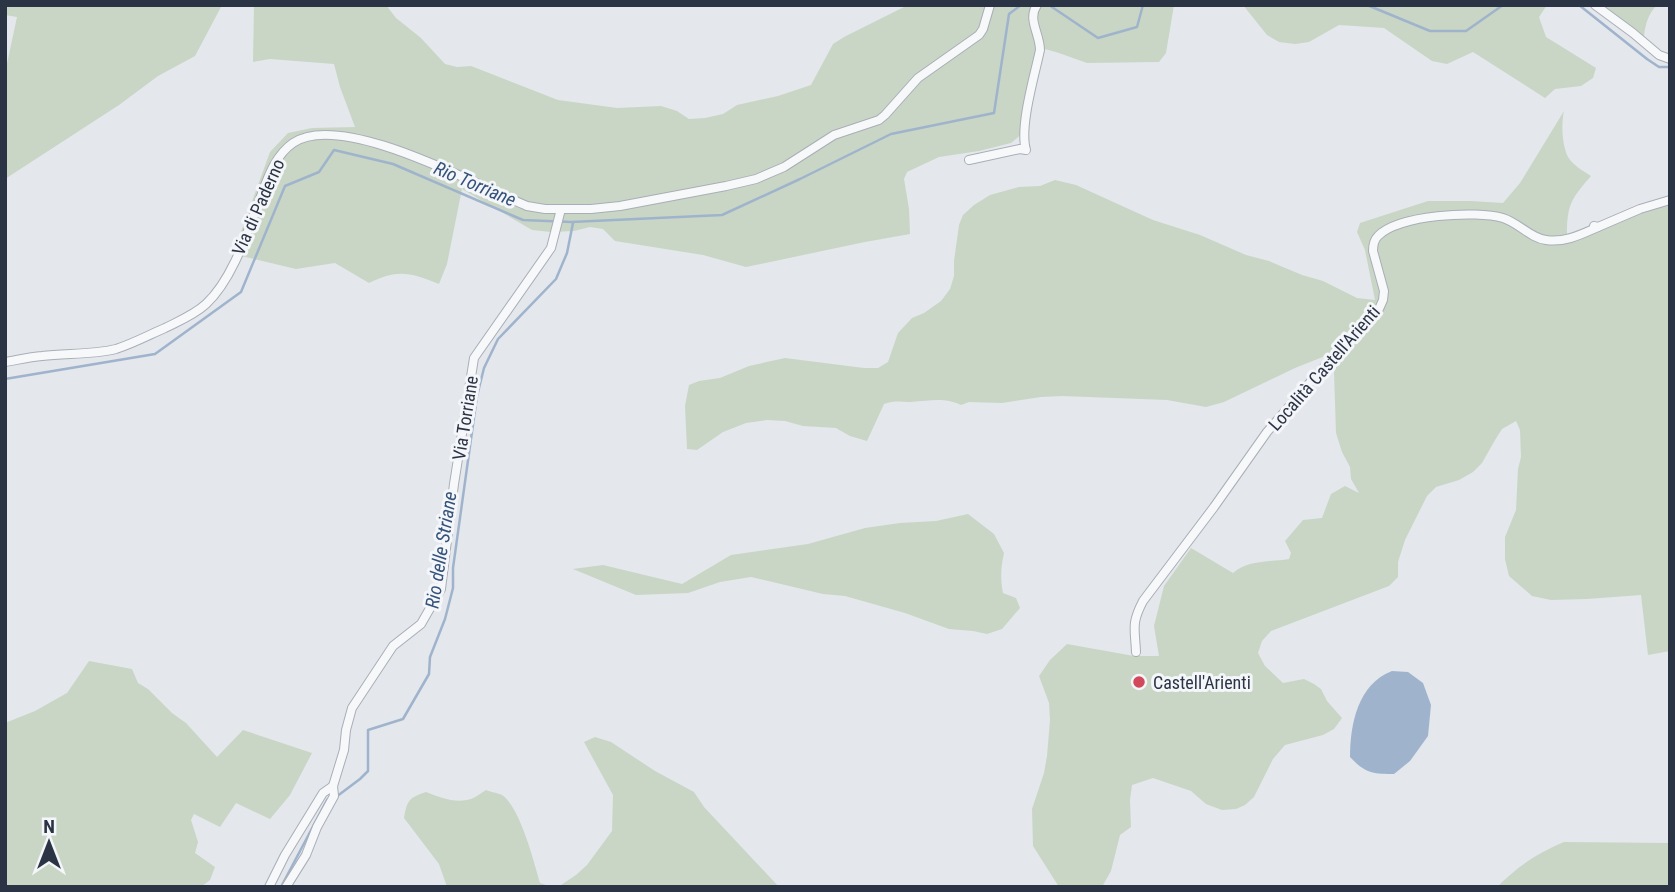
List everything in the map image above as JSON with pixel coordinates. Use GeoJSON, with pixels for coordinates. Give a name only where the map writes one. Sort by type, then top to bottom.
{"type":"FeatureCollection","features":[{"type":"Feature","properties":{"kind":"street"},"geometry":{"type":"LineString","coordinates":[[560,213],[620,206],[726,186],[784,167],[834,135],[882,118],[912,83],[979,35],[990,5]]}},
{"type":"Feature","properties":{"kind":"street"},"geometry":{"type":"LineString","coordinates":[[1595,5],[1659,55],[1670,59]]}},
{"type":"Feature","properties":{"kind":"street"},"geometry":{"type":"LineString","coordinates":[[970,160],[1026,150],[1023,142],[1025,122],[1040,50],[1032,18],[1033,10],[1037,6]]}},
{"type":"Feature","properties":{"kind":"street","name":"Via di Paderno"},"geometry":{"type":"LineString","coordinates":[[5,362],[117,349],[191,316],[206,305],[218,291],[236,257],[280,155],[294,142],[314,135],[367,140],[411,154],[527,206],[560,213]]}},
{"type":"Feature","properties":{"kind":"street"},"geometry":{"type":"LineString","coordinates":[[1588,226],[1598,227],[1640,209],[1670,200]]}},
{"type":"Feature","properties":{"kind":"street","name":"Via Torriane"},"geometry":{"type":"LineString","coordinates":[[286,887],[306,855],[332,795],[352,708],[393,646],[421,624],[441,589],[474,358],[551,248],[560,213]]}},
{"type":"Feature","properties":{"kind":"street","name":"Località Castell'Arienti"},"geometry":{"type":"LineString","coordinates":[[1136,652],[1134,626],[1139,608],[1148,594],[1268,432],[1381,306],[1384,290],[1373,251],[1378,235],[1395,226],[1418,220],[1459,214],[1501,218],[1548,241],[1566,239],[1598,227]]}},
{"type":"Feature","properties":{"kind":"street","name":"Via Torriane"},"geometry":{"type":"LineString","coordinates":[[269,887],[323,793],[332,795]]}},
{"type":"Feature","properties":{"kind":"green space"},"geometry":{"type":"Polygon","coordinates":[[[5,5],[222,5],[195,56],[158,76],[119,105],[5,179],[5,73],[17,17],[5,15],[5,5]]]}},
{"type":"Feature","properties":{"kind":"green space"},"geometry":{"type":"Polygon","coordinates":[[[254,5],[386,5],[396,18],[421,38],[445,64],[471,66],[558,100],[617,108],[661,106],[677,111],[689,119],[723,114],[737,105],[811,85],[833,44],[908,5],[1174,5],[1166,53],[1159,62],[1087,63],[1041,48],[1023,133],[1011,143],[939,157],[907,172],[904,179],[910,234],[746,267],[703,255],[615,241],[603,229],[590,227],[551,232],[532,230],[462,189],[447,264],[439,284],[404,274],[369,283],[335,263],[296,269],[233,254],[270,152],[288,133],[312,128],[355,127],[334,64],[270,59],[253,62],[254,5]]]}},
{"type":"Feature","properties":{"kind":"green space"},"geometry":{"type":"Polygon","coordinates":[[[1243,5],[1547,5],[1539,17],[1546,37],[1596,68],[1593,78],[1581,86],[1555,89],[1545,98],[1473,52],[1447,64],[1432,61],[1384,28],[1339,25],[1309,42],[1279,42],[1267,35],[1243,5]]]}},
{"type":"Feature","properties":{"kind":"green space"},"geometry":{"type":"Polygon","coordinates":[[[1594,5],[1657,5],[1651,12],[1644,37],[1594,5]]]}},
{"type":"Feature","properties":{"kind":"green space"},"geometry":{"type":"Polygon","coordinates":[[[1564,111],[1564,147],[1568,157],[1591,176],[1572,202],[1567,234],[1670,199],[1670,651],[1648,655],[1641,595],[1551,600],[1532,596],[1509,576],[1505,559],[1505,537],[1516,510],[1521,457],[1520,430],[1516,421],[1502,429],[1482,463],[1473,472],[1459,480],[1436,487],[1427,496],[1405,540],[1398,562],[1398,577],[1389,586],[1271,631],[1262,641],[1258,653],[1265,666],[1283,683],[1304,679],[1321,689],[1327,701],[1342,718],[1334,729],[1323,735],[1285,745],[1273,759],[1254,797],[1236,809],[1222,810],[1206,804],[1191,791],[1153,778],[1132,785],[1131,827],[1120,835],[1111,871],[1102,887],[1059,887],[1033,846],[1032,809],[1044,773],[1050,720],[1049,703],[1039,676],[1050,660],[1067,644],[1134,656],[1159,656],[1154,626],[1164,586],[1191,548],[1233,573],[1252,564],[1289,559],[1291,553],[1285,541],[1303,520],[1322,518],[1331,494],[1345,486],[1359,493],[1351,479],[1350,467],[1336,433],[1334,372],[1330,354],[1224,402],[1206,407],[1167,400],[1062,396],[1002,403],[969,402],[961,405],[943,400],[895,402],[884,404],[867,441],[836,428],[767,420],[746,423],[723,432],[697,450],[687,449],[685,406],[689,385],[785,358],[864,368],[878,368],[888,362],[898,333],[912,318],[941,301],[950,289],[954,276],[959,225],[963,215],[990,195],[1019,187],[1040,186],[1055,180],[1076,185],[1153,220],[1323,281],[1357,298],[1375,300],[1365,250],[1357,232],[1360,223],[1428,201],[1503,203],[1520,183],[1564,111]]]}},
{"type":"Feature","properties":{"kind":"green space"},"geometry":{"type":"Polygon","coordinates":[[[968,514],[994,534],[1004,553],[1001,573],[1003,593],[1016,598],[1020,608],[1002,629],[987,634],[949,629],[845,596],[823,594],[751,577],[720,582],[688,593],[636,595],[573,569],[603,565],[682,584],[731,555],[808,544],[865,528],[936,521],[968,514]]]}},
{"type":"Feature","properties":{"kind":"green space"},"geometry":{"type":"Polygon","coordinates":[[[89,661],[132,669],[138,683],[186,723],[217,757],[243,730],[312,753],[290,795],[270,819],[236,803],[220,827],[194,814],[191,820],[198,842],[195,853],[215,867],[210,880],[201,887],[5,887],[5,723],[35,711],[67,693],[89,661]]]}},
{"type":"Feature","properties":{"kind":"green space"},"geometry":{"type":"Polygon","coordinates":[[[595,737],[611,742],[655,771],[694,792],[704,807],[779,887],[558,887],[587,865],[612,831],[613,795],[584,742],[595,737]]]}},
{"type":"Feature","properties":{"kind":"green space"},"geometry":{"type":"Polygon","coordinates":[[[486,790],[502,795],[509,801],[526,836],[540,883],[552,887],[447,887],[439,864],[404,818],[408,803],[412,798],[426,792],[459,801],[471,799],[486,790]]]}},
{"type":"Feature","properties":{"kind":"green space"},"geometry":{"type":"Polygon","coordinates":[[[1564,842],[1670,843],[1670,887],[1497,887],[1528,861],[1564,842]]]}},
{"type":"Feature","properties":{"kind":"water"},"geometry":{"type":"Polygon","coordinates":[[[1392,671],[1408,672],[1423,683],[1431,705],[1428,736],[1410,761],[1394,774],[1374,773],[1350,757],[1354,719],[1358,706],[1371,685],[1392,671]]]}},
{"type":"Feature","properties":{"kind":"waterway","name":"Rio Torriane"},"geometry":{"type":"LineString","coordinates":[[5,379],[155,354],[241,292],[285,186],[319,172],[334,150],[393,164],[523,220],[571,222],[722,215],[891,134],[994,113],[1009,14],[1021,5]]}},
{"type":"Feature","properties":{"kind":"waterway","name":"Rio Torriane"},"geometry":{"type":"LineString","coordinates":[[1049,5],[1098,38],[1137,27],[1143,5]]}},
{"type":"Feature","properties":{"kind":"waterway","name":"Rio Torriane"},"geometry":{"type":"LineString","coordinates":[[1306,5],[1314,5]]}},
{"type":"Feature","properties":{"kind":"waterway","name":"Rio Torriane"},"geometry":{"type":"LineString","coordinates":[[1367,5],[1430,31],[1466,31],[1503,5]]}},
{"type":"Feature","properties":{"kind":"waterway","name":"Rio Torriane"},"geometry":{"type":"LineString","coordinates":[[1579,5],[1647,59],[1659,67],[1670,67]]}},
{"type":"Feature","properties":{"kind":"waterway","name":"Rio delle Striane"},"geometry":{"type":"LineString","coordinates":[[336,797],[368,771],[368,730],[403,719],[429,674],[430,657],[445,619],[453,588],[453,568],[477,396],[484,368],[498,339],[556,279],[567,253],[573,223]]}},
{"type":"Feature","properties":{"kind":"waterway","name":"Rio delle Striane"},"geometry":{"type":"LineString","coordinates":[[281,887],[327,800],[330,799]]}},
{"type":"Feature","properties":{"kind":"place","name":"Castell'Arienti"},"geometry":{"type":"Point","coordinates":[1139,682]}}]}
